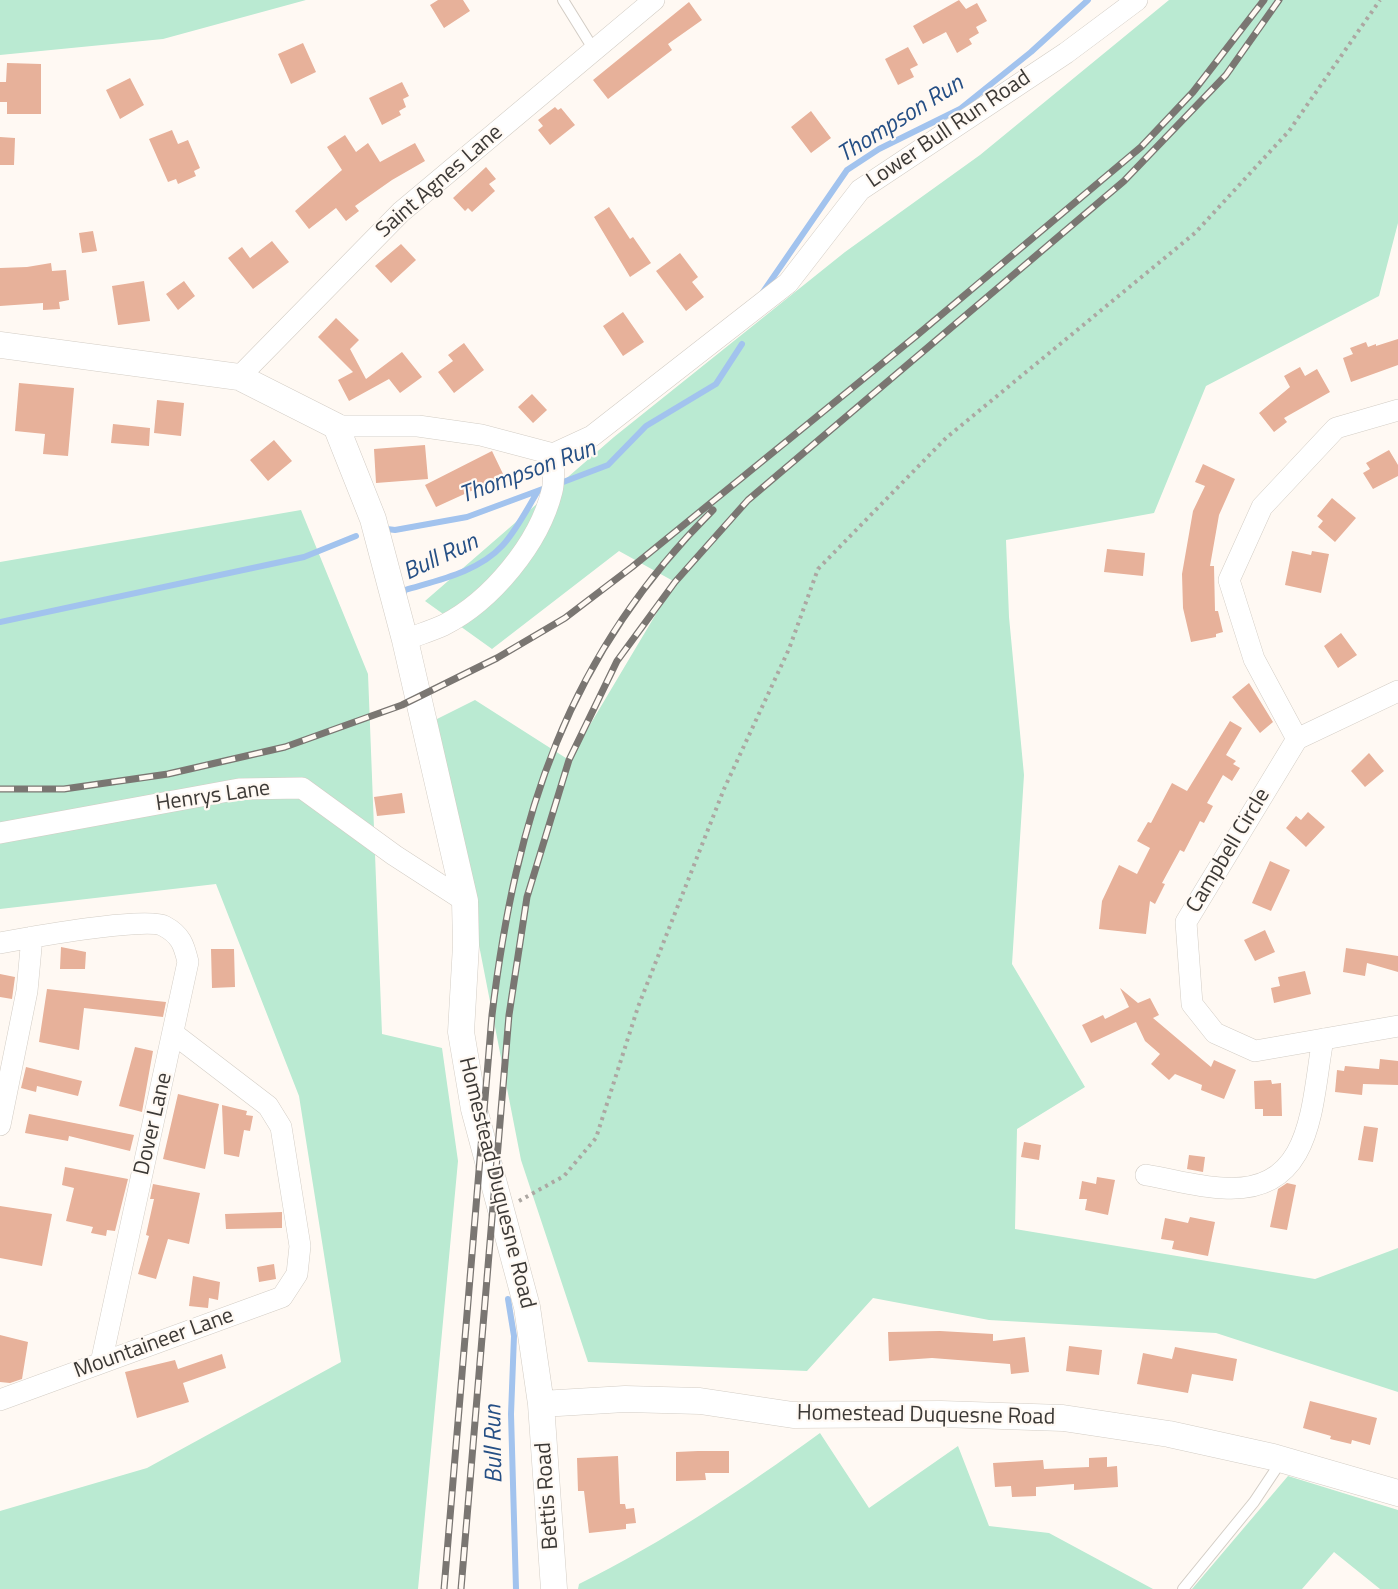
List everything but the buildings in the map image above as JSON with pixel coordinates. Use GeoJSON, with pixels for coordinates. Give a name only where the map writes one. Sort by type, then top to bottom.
{"type":"FeatureCollection","features":[{"type":"Feature","properties":{"kind":"street","name":"Saint Agnes Lane"},"geometry":{"type":"LineString","coordinates":[[239,377],[401,212],[654,0]]}},
{"type":"Feature","properties":{"kind":"street","name":"Lower Bull Run Road"},"geometry":{"type":"LineString","coordinates":[[553,454],[592,436],[788,283],[860,190],[1066,53],[1137,0]]}},
{"type":"Feature","properties":{"kind":"street"},"geometry":{"type":"LineString","coordinates":[[0,345],[239,377],[336,426],[418,426],[481,435],[553,454],[553,484],[530,542],[495,588],[470,608],[443,625],[405,640]]}},
{"type":"Feature","properties":{"kind":"street"},"geometry":{"type":"LineString","coordinates":[[1398,410],[1336,428],[1262,507],[1229,580],[1254,659],[1297,739],[1398,691]]}},
{"type":"Feature","properties":{"kind":"street","name":"Homestead Duquesne Road"},"geometry":{"type":"LineString","coordinates":[[336,426],[373,519],[405,640],[465,901],[466,945],[460,1032],[474,1108],[527,1307],[541,1404],[625,1399],[700,1401],[793,1415],[941,1414],[1063,1418],[1169,1434],[1282,1460],[1398,1493]]}},
{"type":"Feature","properties":{"kind":"street","name":"Campbell Circle"},"geometry":{"type":"LineString","coordinates":[[1297,739],[1186,922],[1192,1004],[1215,1033],[1254,1051],[1398,1026]]}},
{"type":"Feature","properties":{"kind":"street","name":"Henrys Lane"},"geometry":{"type":"LineString","coordinates":[[0,833],[239,789],[302,788],[394,855],[465,901]]}},
{"type":"Feature","properties":{"kind":"street","name":"Dover Lane"},"geometry":{"type":"LineString","coordinates":[[0,943],[132,924],[162,924],[182,939],[188,962],[101,1363]]}},
{"type":"Feature","properties":{"kind":"street"},"geometry":{"type":"LineString","coordinates":[[0,1125],[27,991],[32,937]]}},
{"type":"Feature","properties":{"kind":"street","name":"Mountaineer Lane"},"geometry":{"type":"LineString","coordinates":[[0,1400],[282,1297],[297,1274],[300,1246],[281,1127],[268,1106],[174,1034]]}},
{"type":"Feature","properties":{"kind":"street"},"geometry":{"type":"LineString","coordinates":[[1146,1175],[1221,1188],[1248,1188],[1264,1184],[1280,1174],[1294,1162],[1305,1141],[1323,1039]]}},
{"type":"Feature","properties":{"kind":"street","name":"Bettis Road"},"geometry":{"type":"LineString","coordinates":[[541,1404],[554,1589]]}},
{"type":"Feature","properties":{"kind":"lane"},"geometry":{"type":"LineString","coordinates":[[563,0],[594,50]]}},
{"type":"Feature","properties":{"kind":"lane"},"geometry":{"type":"LineString","coordinates":[[1183,1589],[1254,1502],[1282,1460]]}},
{"type":"Feature","properties":{"kind":"path"},"geometry":{"type":"LineString","coordinates":[[503,1210],[564,1176],[596,1138],[642,996],[724,789],[789,649],[818,569],[946,438],[1195,233],[1289,131],[1380,0]]}},
{"type":"Feature","properties":{"kind":"green space"},"geometry":{"type":"Polygon","coordinates":[[[0,0],[306,0],[163,39],[0,55],[0,0]]]}},
{"type":"Feature","properties":{"kind":"green space"},"geometry":{"type":"Polygon","coordinates":[[[1169,0],[1398,0],[1398,223],[1379,296],[1206,386],[1154,513],[1006,540],[1009,617],[1024,775],[1012,964],[1085,1087],[1017,1129],[1015,1229],[1315,1279],[1398,1248],[1398,1392],[1216,1333],[989,1320],[873,1298],[807,1371],[588,1362],[521,1160],[435,720],[475,700],[569,760],[675,582],[619,551],[492,649],[425,601],[614,437],[845,252],[980,155],[1169,0]]]}},
{"type":"Feature","properties":{"kind":"green space"},"geometry":{"type":"Polygon","coordinates":[[[301,510],[368,674],[382,1034],[442,1048],[458,1161],[418,1589],[0,1589],[0,1511],[147,1468],[341,1362],[299,1096],[216,884],[0,909],[0,562],[301,510]]]}},
{"type":"Feature","properties":{"kind":"green space"},"geometry":{"type":"Polygon","coordinates":[[[820,1433],[869,1508],[958,1446],[989,1526],[1049,1533],[1153,1589],[578,1589],[579,1584],[642,1551],[702,1514],[820,1433]]]}},
{"type":"Feature","properties":{"kind":"green space"},"geometry":{"type":"Polygon","coordinates":[[[1288,1476],[1398,1510],[1398,1589],[1380,1589],[1334,1552],[1302,1589],[1192,1589],[1288,1476]]]}},
{"type":"Feature","properties":{"kind":"waterway","name":"Thompson Run"},"geometry":{"type":"LineString","coordinates":[[763,292],[847,170],[879,149],[960,109],[1031,52],[1088,0]]}},
{"type":"Feature","properties":{"kind":"waterway","name":"Thompson Run"},"geometry":{"type":"LineString","coordinates":[[558,484],[608,465],[646,426],[716,384],[742,344]]}},
{"type":"Feature","properties":{"kind":"waterway","name":"Thompson Run"},"geometry":{"type":"LineString","coordinates":[[387,529],[395,530],[467,517],[548,487]]}},
{"type":"Feature","properties":{"kind":"waterway","name":"Bull Run"},"geometry":{"type":"LineString","coordinates":[[402,597],[405,590],[457,574],[492,555],[512,534],[538,491]]}},
{"type":"Feature","properties":{"kind":"waterway","name":"Thompson Run"},"geometry":{"type":"LineString","coordinates":[[0,622],[304,557],[356,536]]}},
{"type":"Feature","properties":{"kind":"waterway","name":"Bull Run"},"geometry":{"type":"LineString","coordinates":[[508,1299],[514,1336],[511,1414],[516,1589]]}},
{"type":"Feature","properties":{"kind":"railway"},"geometry":{"type":"LineString","coordinates":[[0,789],[64,789],[168,774],[285,747],[402,705],[497,658],[565,618],[632,567],[916,336],[1141,147],[1193,92],[1264,0]]}},
{"type":"Feature","properties":{"kind":"railway"},"geometry":{"type":"LineString","coordinates":[[461,1589],[509,1015],[527,897],[569,760],[617,661],[675,582],[748,500],[1124,181],[1226,75],[1279,0]]}},
{"type":"Feature","properties":{"kind":"railway"},"geometry":{"type":"LineString","coordinates":[[444,1589],[492,1015],[502,942],[516,873],[534,806],[557,742],[585,681],[620,622],[663,565],[713,510]]}}]}
